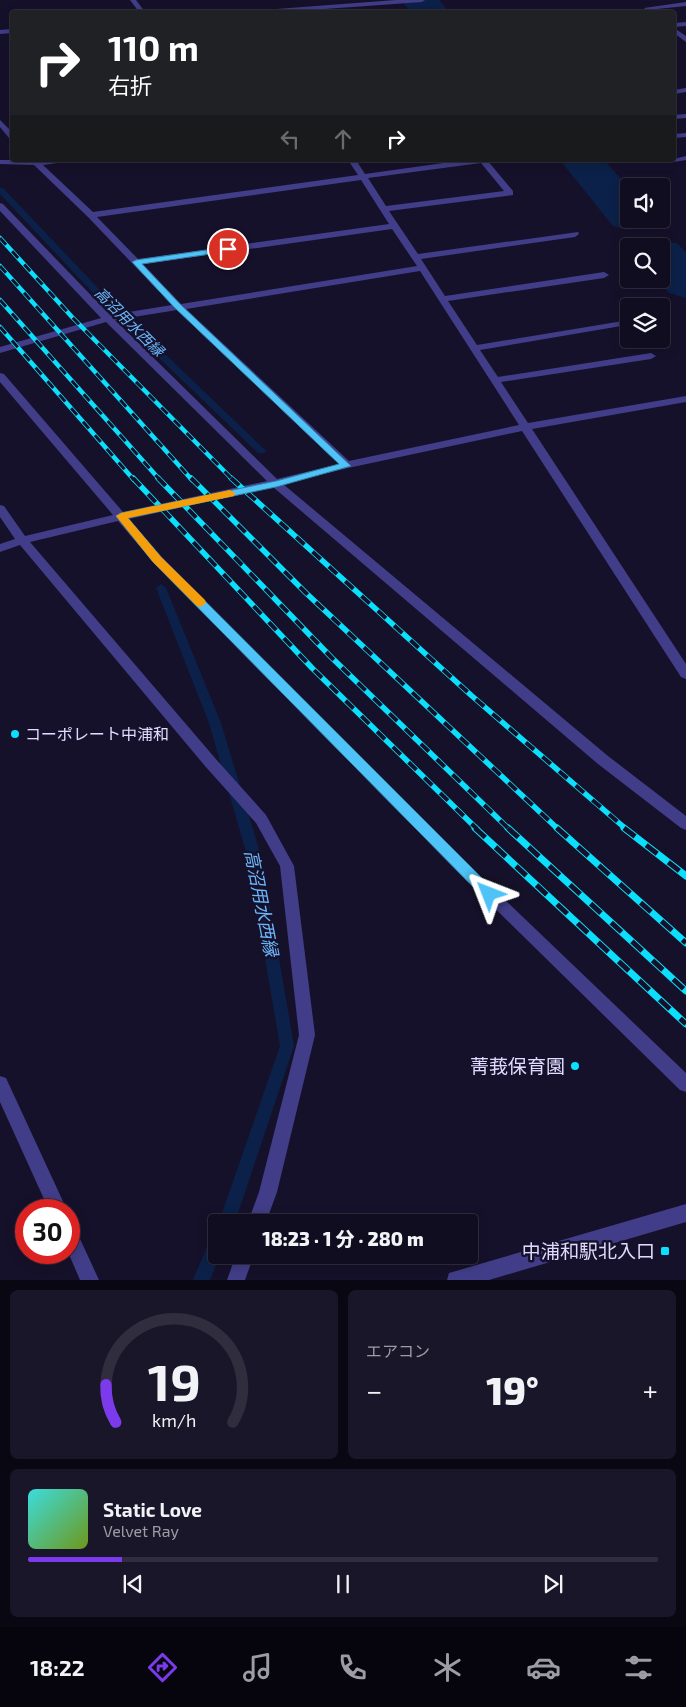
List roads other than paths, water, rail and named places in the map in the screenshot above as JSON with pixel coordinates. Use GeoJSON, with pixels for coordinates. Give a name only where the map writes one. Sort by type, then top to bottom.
{"type":"FeatureCollection","features":[{"type":"Feature","properties":{"kind":"street"},"geometry":{"type":"LineString","coordinates":[[290,10],[422,0]]}},
{"type":"Feature","properties":{"kind":"street"},"geometry":{"type":"LineString","coordinates":[[647,8],[686,4]]}},
{"type":"Feature","properties":{"kind":"street"},"geometry":{"type":"LineString","coordinates":[[676,32],[686,40]]}},
{"type":"Feature","properties":{"kind":"street"},"geometry":{"type":"LineString","coordinates":[[0,122],[10,134]]}},
{"type":"Feature","properties":{"kind":"street"},"geometry":{"type":"LineString","coordinates":[[1,162],[34,162],[91,215],[177,306],[346,466]]}},
{"type":"Feature","properties":{"kind":"street"},"geometry":{"type":"LineString","coordinates":[[353,162],[686,674]]}},
{"type":"Feature","properties":{"kind":"street"},"geometry":{"type":"LineString","coordinates":[[91,215],[468,162]]}},
{"type":"Feature","properties":{"kind":"street"},"geometry":{"type":"LineString","coordinates":[[384,210],[510,193],[485,162]]}},
{"type":"Feature","properties":{"kind":"street"},"geometry":{"type":"LineString","coordinates":[[0,206],[109,318],[276,484],[604,760],[686,824]]}},
{"type":"Feature","properties":{"kind":"street"},"geometry":{"type":"LineString","coordinates":[[136,262],[395,226]]}},
{"type":"Feature","properties":{"kind":"street"},"geometry":{"type":"LineString","coordinates":[[415,257],[575,234]]}},
{"type":"Feature","properties":{"kind":"street"},"geometry":{"type":"LineString","coordinates":[[0,350],[109,318],[423,268]]}},
{"type":"Feature","properties":{"kind":"street"},"geometry":{"type":"LineString","coordinates":[[443,300],[604,275]]}},
{"type":"Feature","properties":{"kind":"street"},"geometry":{"type":"LineString","coordinates":[[474,348],[620,323]]}},
{"type":"Feature","properties":{"kind":"street"},"geometry":{"type":"LineString","coordinates":[[495,380],[651,356]]}},
{"type":"Feature","properties":{"kind":"street"},"geometry":{"type":"LineString","coordinates":[[0,376],[157,559],[448,852],[686,1084]]}},
{"type":"Feature","properties":{"kind":"street"},"geometry":{"type":"LineString","coordinates":[[0,548],[22,540],[121,516],[276,484],[346,466],[525,426],[686,399]]}},
{"type":"Feature","properties":{"kind":"street"},"geometry":{"type":"LineString","coordinates":[[0,509],[22,540],[210,762],[261,819],[287,866],[307,1035],[268,1192],[260,1214]]}},
{"type":"Feature","properties":{"kind":"street"},"geometry":{"type":"LineString","coordinates":[[0,1084],[53,1199]]}},
{"type":"Feature","properties":{"kind":"street"},"geometry":{"type":"LineString","coordinates":[[456,1280],[686,1213]]}},
{"type":"Feature","properties":{"kind":"street"},"geometry":{"type":"LineString","coordinates":[[80,1258],[90,1280]]}},
{"type":"Feature","properties":{"kind":"street"},"geometry":{"type":"LineString","coordinates":[[236,1280],[242,1264]]}},
{"type":"Feature","properties":{"kind":"waterway"},"geometry":{"type":"LineString","coordinates":[[418,0],[429,10]]}},
{"type":"Feature","properties":{"kind":"waterway"},"geometry":{"type":"LineString","coordinates":[[583,162],[620,206]]}},
{"type":"Feature","properties":{"kind":"waterway","name":"高沼用水西縁"},"geometry":{"type":"LineString","coordinates":[[0,190],[113,309],[261,451]]}},
{"type":"Feature","properties":{"kind":"waterway"},"geometry":{"type":"LineString","coordinates":[[670,264],[686,283]]}},
{"type":"Feature","properties":{"kind":"waterway","name":"高沼用水西縁"},"geometry":{"type":"LineString","coordinates":[[161,588],[215,723],[255,859],[287,1046],[230,1214]]}},
{"type":"Feature","properties":{"kind":"waterway","name":"高沼用水西縁"},"geometry":{"type":"LineString","coordinates":[[201,1280],[208,1264]]}},
{"type":"Feature","properties":{"kind":"railway"},"geometry":{"type":"LineString","coordinates":[[0,238],[72,317],[231,478]]}},
{"type":"Feature","properties":{"kind":"railway"},"geometry":{"type":"LineString","coordinates":[[0,266],[192,480]]}},
{"type":"Feature","properties":{"kind":"railway"},"geometry":{"type":"LineString","coordinates":[[0,300],[160,480]]}},
{"type":"Feature","properties":{"kind":"railway"},"geometry":{"type":"LineString","coordinates":[[0,327],[134,480]]}},
{"type":"Feature","properties":{"kind":"railway"},"geometry":{"type":"LineString","coordinates":[[133,478],[312,668],[477,829]]}},
{"type":"Feature","properties":{"kind":"railway"},"geometry":{"type":"LineString","coordinates":[[158,478],[331,657],[509,829]]}},
{"type":"Feature","properties":{"kind":"railway"},"geometry":{"type":"LineString","coordinates":[[191,478],[306,593],[558,829]]}},
{"type":"Feature","properties":{"kind":"railway"},"geometry":{"type":"LineString","coordinates":[[231,478],[472,696],[626,829]]}},
{"type":"Feature","properties":{"kind":"railway"},"geometry":{"type":"LineString","coordinates":[[475,828],[686,1024]]}},
{"type":"Feature","properties":{"kind":"railway"},"geometry":{"type":"LineString","coordinates":[[508,828],[686,991]]}},
{"type":"Feature","properties":{"kind":"railway"},"geometry":{"type":"LineString","coordinates":[[557,828],[686,943]]}},
{"type":"Feature","properties":{"kind":"railway"},"geometry":{"type":"LineString","coordinates":[[624,828],[686,876]]}},
{"type":"Feature","properties":{"kind":"place","name":"コーポレート中浦和"},"geometry":{"type":"Point","coordinates":[15,734]}},
{"type":"Feature","properties":{"kind":"place","name":"菁莪保育園"},"geometry":{"type":"Point","coordinates":[575,1066]}},
{"type":"Feature","properties":{"kind":"place","name":"中浦和駅北入口"},"geometry":{"type":"Point","coordinates":[665,1251]}}]}
